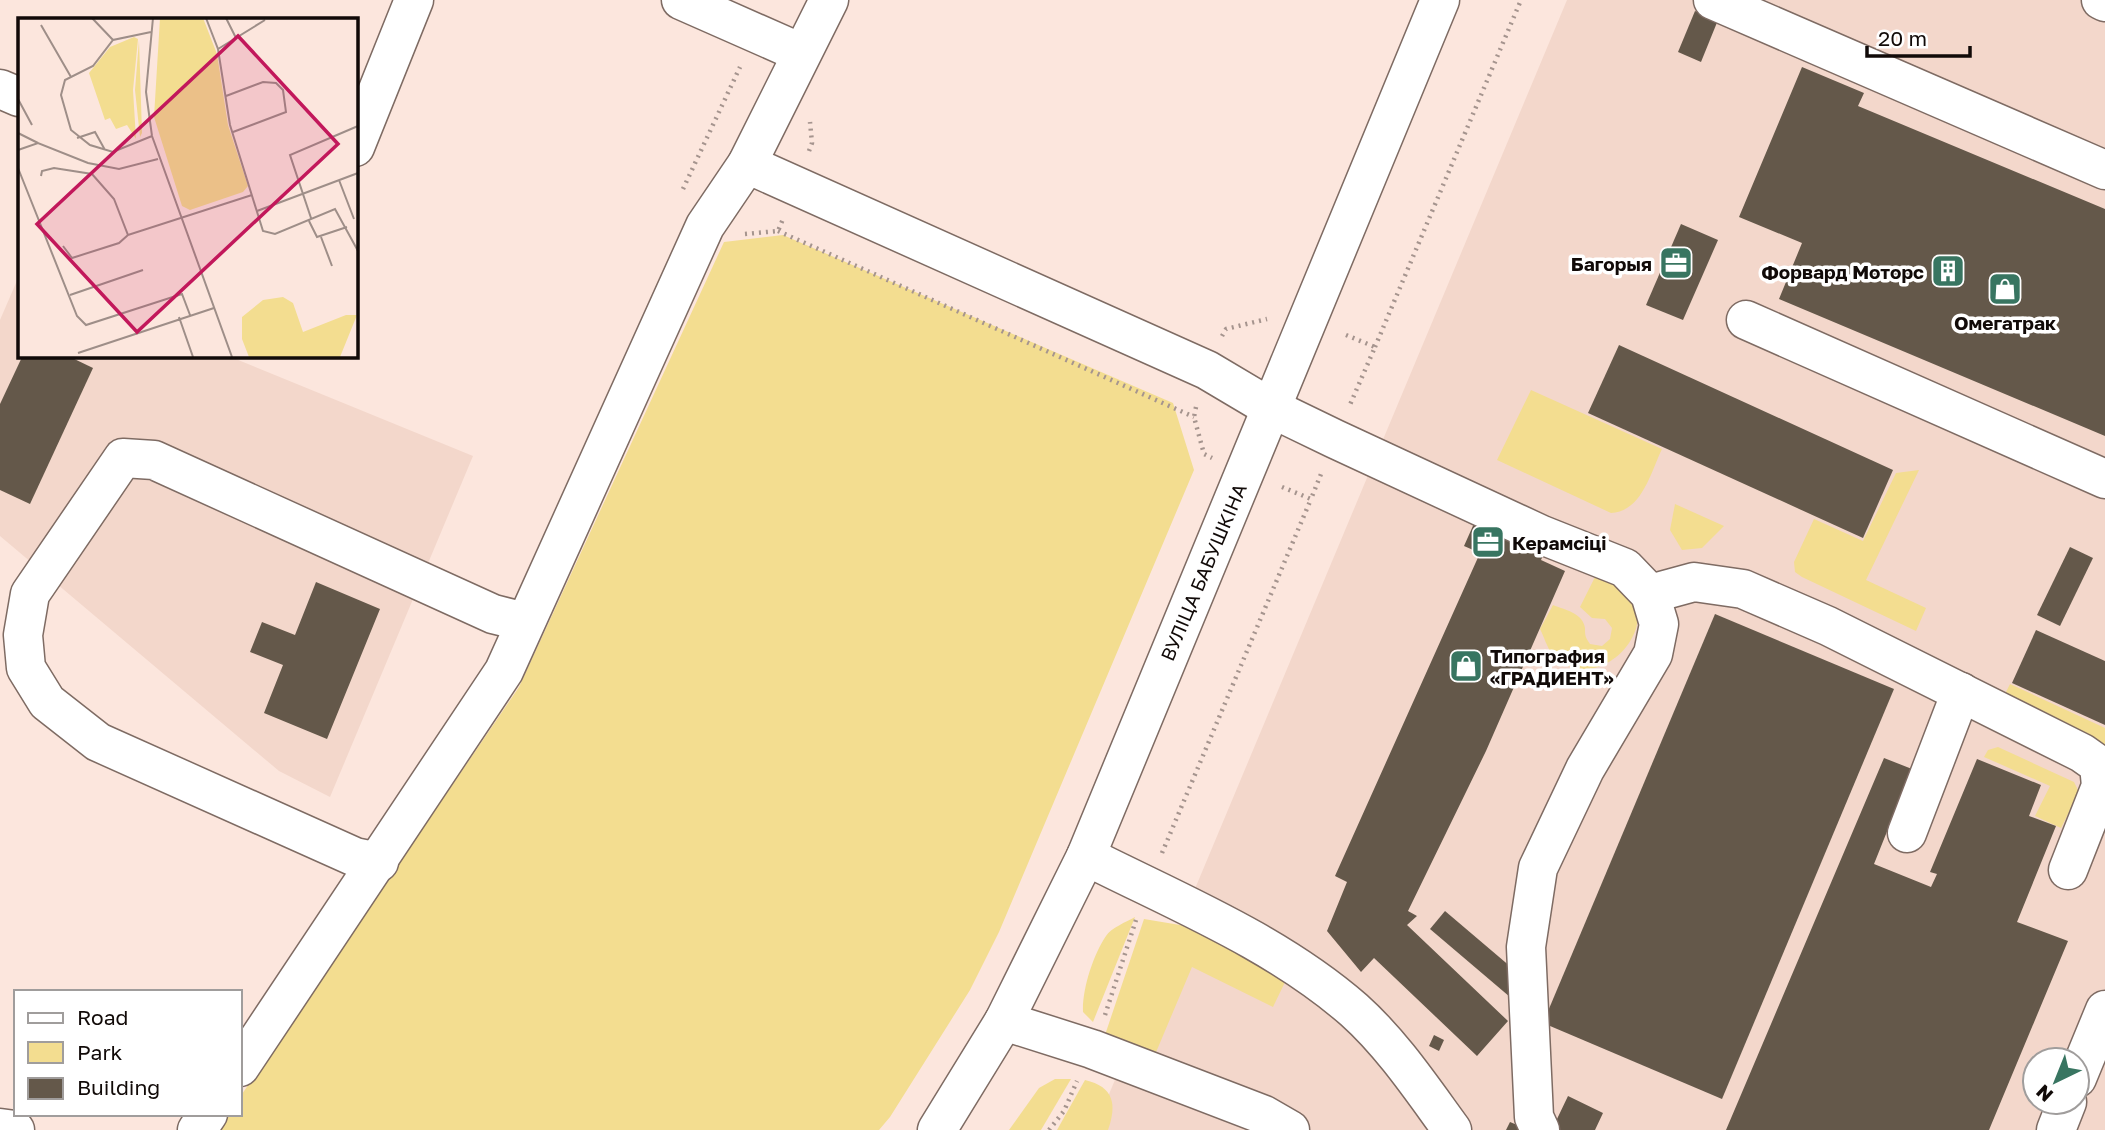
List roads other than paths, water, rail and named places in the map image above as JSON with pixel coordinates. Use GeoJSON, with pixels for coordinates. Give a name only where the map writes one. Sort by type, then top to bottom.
{"type":"FeatureCollection","features":[{"type":"Feature","properties":{"kind":"street"},"geometry":{"type":"LineString","coordinates":[[357,142],[414,0]]}},
{"type":"Feature","properties":{"kind":"street"},"geometry":{"type":"LineString","coordinates":[[681,0],[801,53]]}},
{"type":"Feature","properties":{"kind":"street"},"geometry":{"type":"LineString","coordinates":[[242,1064],[505,671],[705,226],[747,164],[829,0]]}},
{"type":"Feature","properties":{"kind":"street","name":"ВУЛІЦА БАБУШКІНА"},"geometry":{"type":"LineString","coordinates":[[937,1130],[1004,1021],[1086,856],[1440,0]]}},
{"type":"Feature","properties":{"kind":"street"},"geometry":{"type":"LineString","coordinates":[[1713,0],[2105,170]]}},
{"type":"Feature","properties":{"kind":"street"},"geometry":{"type":"LineString","coordinates":[[0,89],[18,97]]}},
{"type":"Feature","properties":{"kind":"street"},"geometry":{"type":"LineString","coordinates":[[747,164],[1207,370],[1271,408],[1542,535],[1625,568],[1650,594],[1659,624],[1653,654],[1585,769],[1538,868],[1526,947],[1534,1117],[1539,1130]]}},
{"type":"Feature","properties":{"kind":"street"},"geometry":{"type":"LineString","coordinates":[[1746,320],[2105,479]]}},
{"type":"Feature","properties":{"kind":"street"},"geometry":{"type":"LineString","coordinates":[[379,862],[355,857],[98,742],[47,702],[26,668],[23,635],[30,594],[123,458],[154,460],[493,614],[525,622]]}},
{"type":"Feature","properties":{"kind":"street"},"geometry":{"type":"LineString","coordinates":[[1650,594],[1694,582],[1743,589],[1828,626],[2082,753],[2099,765],[2101,786],[2068,870]]}},
{"type":"Feature","properties":{"kind":"street"},"geometry":{"type":"LineString","coordinates":[[1907,833],[1961,692]]}},
{"type":"Feature","properties":{"kind":"street"},"geometry":{"type":"LineString","coordinates":[[1086,856],[1284,956],[1354,1011],[1409,1071],[1452,1130]]}},
{"type":"Feature","properties":{"kind":"street"},"geometry":{"type":"LineString","coordinates":[[2090,1046],[2105,1010]]}},
{"type":"Feature","properties":{"kind":"street"},"geometry":{"type":"LineString","coordinates":[[1004,1021],[1091,1049],[1264,1115],[1290,1130]]}},
{"type":"Feature","properties":{"kind":"street"},"geometry":{"type":"LineString","coordinates":[[0,1128],[15,1130]]}},
{"type":"Feature","properties":{"kind":"place","name":"Багорыя"},"geometry":{"type":"Point","coordinates":[1676,263]}},
{"type":"Feature","properties":{"kind":"place","name":"Форвард Моторс"},"geometry":{"type":"Point","coordinates":[1948,271]}},
{"type":"Feature","properties":{"kind":"place","name":"Омегатрак"},"geometry":{"type":"Point","coordinates":[2005,289]}},
{"type":"Feature","properties":{"kind":"place","name":"Керамсіці"},"geometry":{"type":"Point","coordinates":[1488,542]}},
{"type":"Feature","properties":{"kind":"place","name":"Типография «ГРАДИЕНТ»"},"geometry":{"type":"Point","coordinates":[1466,666]}}]}
